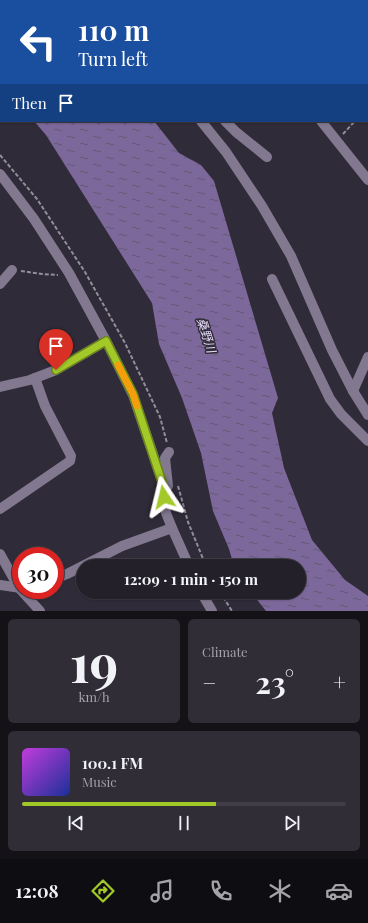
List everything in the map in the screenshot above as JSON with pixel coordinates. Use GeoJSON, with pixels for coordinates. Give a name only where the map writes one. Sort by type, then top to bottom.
{"type":"FeatureCollection","features":[{"type":"Feature","properties":{"kind":"street"},"geometry":{"type":"LineString","coordinates":[[202,122],[226,152],[258,200],[291,256],[332,350],[353,391],[368,415]]}},
{"type":"Feature","properties":{"kind":"street"},"geometry":{"type":"LineString","coordinates":[[226,122],[267,157]]}},
{"type":"Feature","properties":{"kind":"street"},"geometry":{"type":"LineString","coordinates":[[322,122],[368,180]]}},
{"type":"Feature","properties":{"kind":"street"},"geometry":{"type":"LineString","coordinates":[[0,174],[34,219],[69,273],[133,394],[162,482],[166,513],[186,559]]}},
{"type":"Feature","properties":{"kind":"street"},"geometry":{"type":"LineString","coordinates":[[0,284],[12,270]]}},
{"type":"Feature","properties":{"kind":"street"},"geometry":{"type":"LineString","coordinates":[[272,279],[330,399],[341,414],[368,441]]}},
{"type":"Feature","properties":{"kind":"street"},"geometry":{"type":"LineString","coordinates":[[0,387],[2,388],[35,378],[56,370],[106,341]]}},
{"type":"Feature","properties":{"kind":"street"},"geometry":{"type":"LineString","coordinates":[[353,391],[368,358]]}},
{"type":"Feature","properties":{"kind":"street"},"geometry":{"type":"LineString","coordinates":[[1,507],[70,461],[71,456],[45,406],[35,378]]}},
{"type":"Feature","properties":{"kind":"street"},"geometry":{"type":"LineString","coordinates":[[169,452],[165,458],[172,528]]}},
{"type":"Feature","properties":{"kind":"street"},"geometry":{"type":"LineString","coordinates":[[64,575],[122,546],[172,528]]}},
{"type":"Feature","properties":{"kind":"street"},"geometry":{"type":"LineString","coordinates":[[0,554],[12,574]]}},
{"type":"Feature","properties":{"kind":"street"},"geometry":{"type":"LineString","coordinates":[[0,585],[12,587]]}},
{"type":"Feature","properties":{"kind":"street"},"geometry":{"type":"LineString","coordinates":[[30,599],[40,611]]}},
{"type":"Feature","properties":{"kind":"street"},"geometry":{"type":"LineString","coordinates":[[205,599],[212,611]]}},
{"type":"Feature","properties":{"kind":"path"},"geometry":{"type":"LineString","coordinates":[[336,140],[354,122]]}},
{"type":"Feature","properties":{"kind":"path"},"geometry":{"type":"LineString","coordinates":[[12,270],[42,274],[64,275],[69,273]]}},
{"type":"Feature","properties":{"kind":"path"},"geometry":{"type":"LineString","coordinates":[[224,599],[232,611]]}},
{"type":"Feature","properties":{"kind":"water","name":"桑野川"},"geometry":{"type":"Polygon","coordinates":[[[35,122],[155,122],[179,153],[201,165],[214,181],[278,398],[272,413],[284,468],[312,540],[345,580],[368,596],[368,611],[266,611],[257,599],[306,599],[306,559],[232,559],[213,511],[201,453],[182,398],[159,344],[152,303],[46,135],[35,122]]]}},
{"type":"Feature","properties":{"kind":"slow traffic"},"geometry":{"type":"LineString","coordinates":[[118,365],[133,394],[137,406]]}},
{"type":"Feature","properties":{"kind":"route"},"geometry":{"type":"LineString","coordinates":[[56,370],[106,341],[133,394],[162,482],[164,497]]}}]}
